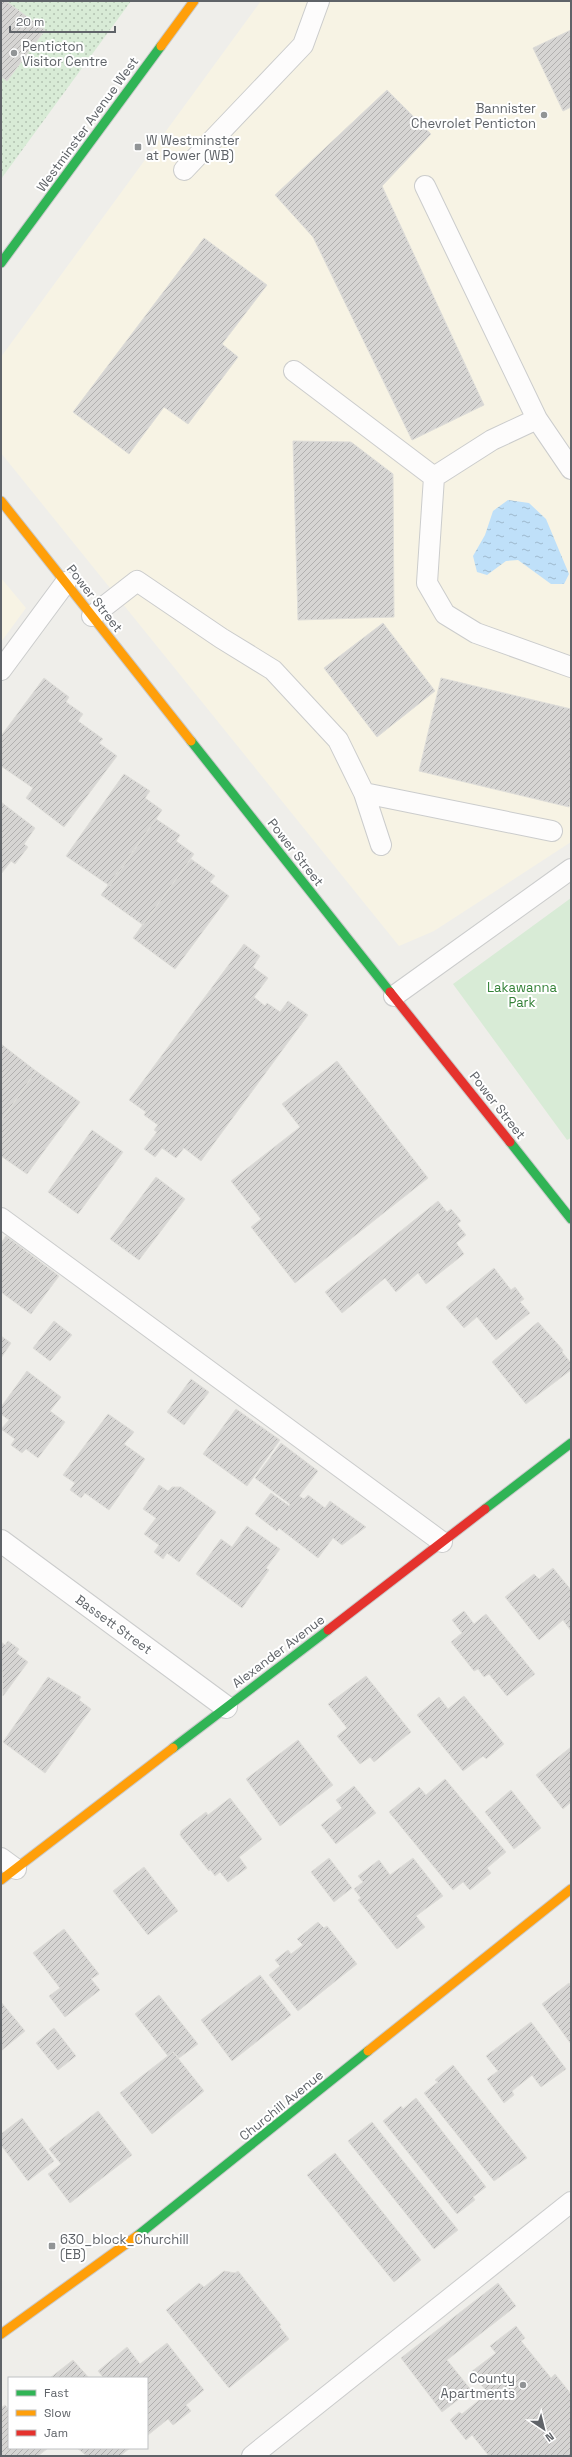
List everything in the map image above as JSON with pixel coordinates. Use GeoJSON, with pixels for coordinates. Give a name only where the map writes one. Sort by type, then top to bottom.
{"type":"FeatureCollection","features":[{"type":"Feature","properties":{"kind":"street","name":"Westminster Avenue West"},"geometry":{"type":"LineString","coordinates":[[1,263],[194,1]]}},
{"type":"Feature","properties":{"kind":"street","name":"Power Street"},"geometry":{"type":"LineString","coordinates":[[1,501],[394,996],[570,1214]]}},
{"type":"Feature","properties":{"kind":"street","name":"Alexander Avenue"},"geometry":{"type":"LineString","coordinates":[[6,1869],[226,1707],[571,1443]]}},
{"type":"Feature","properties":{"kind":"street","name":"Bassett Street"},"geometry":{"type":"LineString","coordinates":[[1,1541],[226,1707]]}},
{"type":"Feature","properties":{"kind":"street","name":"Churchill Avenue"},"geometry":{"type":"LineString","coordinates":[[1,2334],[115,2253],[571,1889]]}},
{"type":"Feature","properties":{"kind":"lane"},"geometry":{"type":"LineString","coordinates":[[184,170],[303,45],[318,1]]}},
{"type":"Feature","properties":{"kind":"lane"},"geometry":{"type":"LineString","coordinates":[[425,186],[537,419],[571,469]]}},
{"type":"Feature","properties":{"kind":"lane"},"geometry":{"type":"LineString","coordinates":[[294,371],[434,477]]}},
{"type":"Feature","properties":{"kind":"lane"},"geometry":{"type":"LineString","coordinates":[[434,477],[492,440],[537,419]]}},
{"type":"Feature","properties":{"kind":"lane"},"geometry":{"type":"LineString","coordinates":[[434,477],[427,584],[445,614],[476,633],[571,667]]}},
{"type":"Feature","properties":{"kind":"lane"},"geometry":{"type":"LineString","coordinates":[[92,616],[137,581],[163,597],[221,638],[273,670],[338,740],[364,793],[381,845]]}},
{"type":"Feature","properties":{"kind":"lane"},"geometry":{"type":"LineString","coordinates":[[1,670],[66,582]]}},
{"type":"Feature","properties":{"kind":"lane"},"geometry":{"type":"LineString","coordinates":[[364,793],[552,831]]}},
{"type":"Feature","properties":{"kind":"lane"},"geometry":{"type":"LineString","coordinates":[[394,996],[571,870]]}},
{"type":"Feature","properties":{"kind":"lane"},"geometry":{"type":"LineString","coordinates":[[1,1218],[442,1542]]}},
{"type":"Feature","properties":{"kind":"lane"},"geometry":{"type":"LineString","coordinates":[[252,2456],[571,2202]]}},
{"type":"Feature","properties":{"kind":"shaded area"},"geometry":{"type":"Polygon","coordinates":[[[261,1],[571,1],[571,842],[434,931],[399,946],[1,453],[1,357],[261,1]]]}},
{"type":"Feature","properties":{"kind":"shaded area"},"geometry":{"type":"Polygon","coordinates":[[[1,578],[26,608],[1,642],[1,578]]]}},
{"type":"Feature","properties":{"kind":"green space"},"geometry":{"type":"Polygon","coordinates":[[[1,1],[131,1],[1,179],[1,1]]]}},
{"type":"Feature","properties":{"kind":"green space","name":"Lakawanna Park"},"geometry":{"type":"Polygon","coordinates":[[[571,898],[571,1138],[567,1140],[453,984],[571,898]]]}},
{"type":"Feature","properties":{"kind":"water"},"geometry":{"type":"Polygon","coordinates":[[[508,500],[529,503],[546,519],[569,574],[564,584],[551,584],[518,560],[506,561],[487,575],[477,572],[473,556],[485,535],[493,511],[508,500]]]}},
{"type":"Feature","properties":{"kind":"building","name":"Penticton Visitor Centre"},"geometry":{"type":"Polygon","coordinates":[[[1,1],[9,1],[7,2],[45,30],[7,81],[1,77],[1,1]]]}},
{"type":"Feature","properties":{"kind":"building"},"geometry":{"type":"Polygon","coordinates":[[[571,30],[571,107],[563,111],[533,48],[571,30]]]}},
{"type":"Feature","properties":{"kind":"building"},"geometry":{"type":"Polygon","coordinates":[[[387,90],[431,134],[382,186],[484,405],[412,440],[313,237],[275,195],[387,90]]]}},
{"type":"Feature","properties":{"kind":"building"},"geometry":{"type":"Polygon","coordinates":[[[204,238],[267,285],[222,344],[238,357],[188,424],[164,407],[129,454],[73,412],[204,238]]]}},
{"type":"Feature","properties":{"kind":"building"},"geometry":{"type":"Polygon","coordinates":[[[293,441],[351,442],[393,474],[394,617],[298,620],[293,441]]]}},
{"type":"Feature","properties":{"kind":"building"},"geometry":{"type":"Polygon","coordinates":[[[383,623],[435,691],[377,737],[324,668],[383,623]]]}},
{"type":"Feature","properties":{"kind":"building"},"geometry":{"type":"Polygon","coordinates":[[[44,678],[69,697],[66,702],[83,714],[78,721],[103,739],[99,743],[117,756],[64,827],[26,798],[33,788],[1,766],[1,736],[44,678]]]}},
{"type":"Feature","properties":{"kind":"building"},"geometry":{"type":"Polygon","coordinates":[[[441,678],[571,709],[571,798],[569,807],[419,771],[441,678]]]}},
{"type":"Feature","properties":{"kind":"building"},"geometry":{"type":"Polygon","coordinates":[[[124,774],[150,791],[145,798],[162,810],[110,886],[66,856],[124,774]]]}},
{"type":"Feature","properties":{"kind":"building"},"geometry":{"type":"Polygon","coordinates":[[[1,802],[35,828],[24,844],[28,847],[15,864],[11,861],[1,874],[1,802]]]}},
{"type":"Feature","properties":{"kind":"building"},"geometry":{"type":"Polygon","coordinates":[[[156,819],[180,835],[176,841],[194,854],[143,925],[101,895],[156,819]]]}},
{"type":"Feature","properties":{"kind":"building"},"geometry":{"type":"Polygon","coordinates":[[[191,859],[215,876],[210,882],[229,896],[175,969],[133,938],[191,859]]]}},
{"type":"Feature","properties":{"kind":"building"},"geometry":{"type":"Polygon","coordinates":[[[244,944],[260,956],[253,967],[268,978],[254,997],[265,1006],[267,1003],[280,1012],[288,1001],[308,1015],[201,1161],[184,1148],[176,1158],[162,1148],[155,1157],[144,1149],[157,1132],[154,1130],[158,1125],[144,1115],[146,1112],[129,1100],[244,944]]]}},
{"type":"Feature","properties":{"kind":"building"},"geometry":{"type":"Polygon","coordinates":[[[1,1044],[36,1071],[1,1121],[1,1044]]]}},
{"type":"Feature","properties":{"kind":"building"},"geometry":{"type":"Polygon","coordinates":[[[337,1061],[428,1178],[295,1283],[251,1227],[261,1219],[231,1181],[300,1127],[282,1104],[337,1061]]]}},
{"type":"Feature","properties":{"kind":"building"},"geometry":{"type":"Polygon","coordinates":[[[36,1071],[80,1102],[27,1174],[1,1156],[1,1121],[36,1071]]]}},
{"type":"Feature","properties":{"kind":"building"},"geometry":{"type":"Polygon","coordinates":[[[92,1130],[123,1152],[78,1214],[48,1192],[92,1130]]]}},
{"type":"Feature","properties":{"kind":"building"},"geometry":{"type":"Polygon","coordinates":[[[156,1177],[185,1199],[139,1260],[110,1239],[156,1177]]]}},
{"type":"Feature","properties":{"kind":"building"},"geometry":{"type":"Polygon","coordinates":[[[438,1201],[447,1212],[451,1209],[461,1221],[457,1224],[466,1235],[456,1243],[464,1254],[426,1284],[418,1273],[396,1292],[385,1278],[342,1313],[325,1292],[438,1201]]]}},
{"type":"Feature","properties":{"kind":"building"},"geometry":{"type":"Polygon","coordinates":[[[6,1236],[59,1276],[31,1314],[1,1292],[1,1243],[6,1236]]]}},
{"type":"Feature","properties":{"kind":"building"},"geometry":{"type":"Polygon","coordinates":[[[494,1268],[511,1290],[515,1287],[524,1299],[520,1302],[530,1313],[496,1340],[477,1317],[464,1328],[446,1307],[494,1268]]]}},
{"type":"Feature","properties":{"kind":"building"},"geometry":{"type":"Polygon","coordinates":[[[54,1321],[72,1335],[50,1361],[33,1348],[54,1321]]]}},
{"type":"Feature","properties":{"kind":"building"},"geometry":{"type":"Polygon","coordinates":[[[538,1322],[563,1350],[562,1352],[571,1363],[571,1370],[526,1404],[492,1362],[538,1322]]]}},
{"type":"Feature","properties":{"kind":"building"},"geometry":{"type":"Polygon","coordinates":[[[1,1336],[11,1343],[1,1358],[1,1336]]]}},
{"type":"Feature","properties":{"kind":"building"},"geometry":{"type":"Polygon","coordinates":[[[27,1371],[61,1397],[50,1411],[65,1422],[38,1458],[26,1449],[22,1453],[11,1445],[15,1439],[1,1429],[9,1420],[1,1414],[1,1407],[27,1371]]]}},
{"type":"Feature","properties":{"kind":"building"},"geometry":{"type":"Polygon","coordinates":[[[191,1379],[209,1392],[184,1425],[167,1412],[191,1379]]]}},
{"type":"Feature","properties":{"kind":"building"},"geometry":{"type":"Polygon","coordinates":[[[236,1409],[280,1440],[247,1486],[203,1454],[236,1409]]]}},
{"type":"Feature","properties":{"kind":"building"},"geometry":{"type":"Polygon","coordinates":[[[108,1414],[134,1432],[124,1444],[145,1459],[109,1510],[85,1493],[81,1498],[70,1490],[75,1483],[63,1475],[108,1414]]]}},
{"type":"Feature","properties":{"kind":"building"},"geometry":{"type":"Polygon","coordinates":[[[281,1443],[318,1471],[299,1496],[304,1499],[308,1495],[325,1508],[330,1501],[366,1527],[342,1545],[333,1538],[318,1558],[279,1528],[277,1531],[255,1514],[271,1493],[289,1506],[290,1504],[255,1478],[281,1443]]]}},
{"type":"Feature","properties":{"kind":"building"},"geometry":{"type":"Polygon","coordinates":[[[159,1485],[168,1491],[172,1487],[181,1487],[216,1512],[179,1562],[167,1553],[163,1559],[154,1552],[159,1545],[144,1534],[156,1518],[143,1509],[159,1485]]]}},
{"type":"Feature","properties":{"kind":"building"},"geometry":{"type":"Polygon","coordinates":[[[247,1526],[280,1549],[266,1568],[269,1570],[242,1608],[196,1574],[221,1539],[232,1547],[247,1526]]]}},
{"type":"Feature","properties":{"kind":"building"},"geometry":{"type":"Polygon","coordinates":[[[553,1568],[571,1590],[571,1631],[563,1620],[539,1640],[505,1597],[534,1574],[539,1579],[553,1568]]]}},
{"type":"Feature","properties":{"kind":"building"},"geometry":{"type":"Polygon","coordinates":[[[464,1611],[474,1624],[486,1614],[535,1674],[507,1696],[489,1674],[484,1677],[478,1669],[474,1671],[451,1642],[462,1633],[452,1620],[464,1611]]]}},
{"type":"Feature","properties":{"kind":"building"},"geometry":{"type":"Polygon","coordinates":[[[8,1641],[19,1649],[16,1653],[28,1662],[3,1696],[1,1642],[5,1645],[8,1641]]]}},
{"type":"Feature","properties":{"kind":"building"},"geometry":{"type":"Polygon","coordinates":[[[366,1676],[411,1732],[374,1762],[370,1757],[360,1764],[337,1736],[347,1728],[328,1704],[366,1676]]]}},
{"type":"Feature","properties":{"kind":"building"},"geometry":{"type":"Polygon","coordinates":[[[48,1677],[81,1697],[79,1700],[91,1709],[45,1773],[3,1742],[48,1677]]]}},
{"type":"Feature","properties":{"kind":"building"},"geometry":{"type":"Polygon","coordinates":[[[464,1696],[504,1744],[486,1759],[483,1756],[463,1771],[417,1715],[439,1697],[448,1709],[464,1696]]]}},
{"type":"Feature","properties":{"kind":"building"},"geometry":{"type":"Polygon","coordinates":[[[298,1740],[333,1785],[280,1826],[246,1779],[298,1740]]]}},
{"type":"Feature","properties":{"kind":"building"},"geometry":{"type":"Polygon","coordinates":[[[571,1747],[571,1802],[563,1809],[536,1775],[571,1747]]]}},
{"type":"Feature","properties":{"kind":"building"},"geometry":{"type":"Polygon","coordinates":[[[445,1779],[506,1852],[487,1868],[491,1873],[470,1890],[463,1882],[453,1890],[389,1812],[419,1787],[426,1795],[445,1779]]]}},
{"type":"Feature","properties":{"kind":"building"},"geometry":{"type":"Polygon","coordinates":[[[354,1786],[376,1813],[336,1844],[321,1825],[342,1808],[336,1800],[354,1786]]]}},
{"type":"Feature","properties":{"kind":"building"},"geometry":{"type":"Polygon","coordinates":[[[511,1790],[541,1828],[514,1849],[485,1812],[511,1790]]]}},
{"type":"Feature","properties":{"kind":"building"},"geometry":{"type":"Polygon","coordinates":[[[230,1798],[262,1839],[239,1857],[247,1868],[228,1882],[220,1872],[215,1876],[210,1869],[209,1871],[180,1835],[181,1831],[206,1812],[208,1815],[230,1798]]]}},
{"type":"Feature","properties":{"kind":"building"},"geometry":{"type":"Polygon","coordinates":[[[329,1858],[352,1888],[334,1902],[311,1872],[329,1858]]]}},
{"type":"Feature","properties":{"kind":"building"},"geometry":{"type":"Polygon","coordinates":[[[413,1858],[443,1896],[416,1916],[425,1927],[397,1949],[358,1900],[361,1898],[354,1889],[363,1882],[358,1876],[379,1860],[390,1875],[413,1858]]]}},
{"type":"Feature","properties":{"kind":"building"},"geometry":{"type":"Polygon","coordinates":[[[144,1867],[178,1911],[148,1935],[113,1891],[144,1867]]]}},
{"type":"Feature","properties":{"kind":"building"},"geometry":{"type":"Polygon","coordinates":[[[318,1922],[324,1928],[327,1926],[357,1964],[298,2011],[269,1975],[280,1966],[275,1960],[288,1950],[291,1954],[303,1945],[297,1939],[318,1922]]]}},
{"type":"Feature","properties":{"kind":"building"},"geometry":{"type":"Polygon","coordinates":[[[64,1929],[99,1974],[91,1979],[100,1990],[65,2017],[49,1996],[60,1988],[33,1953],[64,1929]]]}},
{"type":"Feature","properties":{"kind":"building"},"geometry":{"type":"Polygon","coordinates":[[[260,1975],[291,2015],[232,2061],[201,2020],[260,1975]]]}},
{"type":"Feature","properties":{"kind":"building"},"geometry":{"type":"Polygon","coordinates":[[[569,1983],[571,1986],[571,2044],[542,2004],[569,1983]]]}},
{"type":"Feature","properties":{"kind":"building"},"geometry":{"type":"Polygon","coordinates":[[[159,1995],[198,2044],[179,2058],[173,2052],[168,2056],[135,2014],[159,1995]]]}},
{"type":"Feature","properties":{"kind":"building"},"geometry":{"type":"Polygon","coordinates":[[[1,2002],[25,2031],[1,2051],[1,2002]]]}},
{"type":"Feature","properties":{"kind":"building"},"geometry":{"type":"Polygon","coordinates":[[[531,2022],[566,2069],[541,2087],[532,2075],[512,2091],[514,2095],[504,2103],[487,2079],[498,2071],[486,2056],[531,2022]]]}},
{"type":"Feature","properties":{"kind":"building"},"geometry":{"type":"Polygon","coordinates":[[[54,2028],[76,2056],[58,2070],[36,2043],[54,2028]]]}},
{"type":"Feature","properties":{"kind":"building"},"geometry":{"type":"Polygon","coordinates":[[[173,2052],[204,2091],[152,2134],[120,2093],[173,2052]]]}},
{"type":"Feature","properties":{"kind":"building"},"geometry":{"type":"Polygon","coordinates":[[[453,2065],[527,2158],[494,2181],[424,2093],[438,2082],[435,2080],[453,2065]]]}},
{"type":"Feature","properties":{"kind":"building"},"geometry":{"type":"Polygon","coordinates":[[[416,2098],[486,2187],[473,2197],[475,2200],[457,2214],[383,2121],[401,2106],[403,2109],[416,2098]]]}},
{"type":"Feature","properties":{"kind":"building"},"geometry":{"type":"Polygon","coordinates":[[[98,2111],[132,2155],[70,2203],[48,2174],[61,2164],[49,2149],[98,2111]]]}},
{"type":"Feature","properties":{"kind":"building"},"geometry":{"type":"Polygon","coordinates":[[[22,2118],[54,2161],[28,2181],[1,2145],[1,2134],[22,2118]]]}},
{"type":"Feature","properties":{"kind":"building"},"geometry":{"type":"Polygon","coordinates":[[[372,2122],[458,2230],[434,2249],[348,2141],[372,2122]]]}},
{"type":"Feature","properties":{"kind":"building"},"geometry":{"type":"Polygon","coordinates":[[[335,2153],[421,2260],[394,2282],[307,2175],[335,2153]]]}},
{"type":"Feature","properties":{"kind":"building"},"geometry":{"type":"Polygon","coordinates":[[[224,2271],[235,2273],[238,2271],[281,2325],[279,2326],[289,2339],[229,2388],[166,2310],[199,2283],[204,2287],[224,2271]]]}},
{"type":"Feature","properties":{"kind":"building"},"geometry":{"type":"Polygon","coordinates":[[[498,2283],[516,2306],[447,2360],[471,2390],[442,2412],[401,2358],[498,2283]]]}},
{"type":"Feature","properties":{"kind":"building","name":"County Apartments"},"geometry":{"type":"Polygon","coordinates":[[[516,2326],[525,2338],[521,2341],[551,2378],[555,2374],[571,2394],[571,2456],[489,2456],[472,2435],[466,2440],[450,2420],[459,2412],[462,2414],[488,2393],[471,2372],[496,2353],[490,2346],[516,2326]]]}},
{"type":"Feature","properties":{"kind":"building"},"geometry":{"type":"Polygon","coordinates":[[[167,2343],[204,2390],[186,2405],[191,2411],[173,2425],[168,2419],[148,2435],[148,2377],[103,2377],[98,2371],[127,2347],[140,2364],[167,2343]]]}},
{"type":"Feature","properties":{"kind":"building"},"geometry":{"type":"Polygon","coordinates":[[[73,2360],[88,2377],[51,2377],[73,2360]]]}},
{"type":"Feature","properties":{"kind":"building"},"geometry":{"type":"Polygon","coordinates":[[[5,2405],[8,2409],[8,2449],[47,2449],[38,2456],[1,2456],[1,2408],[5,2405]]]}},
{"type":"Feature","properties":{"kind":"building"},"geometry":{"type":"Polygon","coordinates":[[[78,2449],[129,2449],[120,2456],[87,2456],[78,2449]]]}},
{"type":"Feature","properties":{"kind":"traffic: fast"},"geometry":{"type":"LineString","coordinates":[[1,263],[161,46]]}},
{"type":"Feature","properties":{"kind":"traffic: fast"},"geometry":{"type":"LineString","coordinates":[[191,741],[390,992]]}},
{"type":"Feature","properties":{"kind":"traffic: fast"},"geometry":{"type":"LineString","coordinates":[[510,1142],[571,1219]]}},
{"type":"Feature","properties":{"kind":"traffic: fast"},"geometry":{"type":"LineString","coordinates":[[485,1509],[571,1443]]}},
{"type":"Feature","properties":{"kind":"traffic: fast"},"geometry":{"type":"LineString","coordinates":[[173,1748],[328,1630]]}},
{"type":"Feature","properties":{"kind":"traffic: fast"},"geometry":{"type":"LineString","coordinates":[[137,2236],[368,2051]]}},
{"type":"Feature","properties":{"kind":"traffic: slow"},"geometry":{"type":"LineString","coordinates":[[161,46],[194,1]]}},
{"type":"Feature","properties":{"kind":"traffic: slow"},"geometry":{"type":"LineString","coordinates":[[1,501],[191,741]]}},
{"type":"Feature","properties":{"kind":"traffic: slow"},"geometry":{"type":"LineString","coordinates":[[1,1880],[173,1748]]}},
{"type":"Feature","properties":{"kind":"traffic: slow"},"geometry":{"type":"LineString","coordinates":[[368,2051],[571,1889]]}},
{"type":"Feature","properties":{"kind":"traffic: slow"},"geometry":{"type":"LineString","coordinates":[[1,2334],[137,2236]]}},
{"type":"Feature","properties":{"kind":"traffic: jam"},"geometry":{"type":"LineString","coordinates":[[390,992],[510,1142]]}},
{"type":"Feature","properties":{"kind":"traffic: jam"},"geometry":{"type":"LineString","coordinates":[[328,1630],[485,1509]]}},
{"type":"Feature","properties":{"kind":"place","name":"Penticton Visitor Centre"},"geometry":{"type":"Point","coordinates":[14,53]}},
{"type":"Feature","properties":{"kind":"place","name":"Bannister Chevrolet Penticton"},"geometry":{"type":"Point","coordinates":[544,115]}},
{"type":"Feature","properties":{"kind":"place","name":"W Westminster at Power (WB)"},"geometry":{"type":"Point","coordinates":[138,147]}},
{"type":"Feature","properties":{"kind":"place","name":"630_block_Churchill (EB)"},"geometry":{"type":"Point","coordinates":[52,2246]}},
{"type":"Feature","properties":{"kind":"place","name":"County Apartments"},"geometry":{"type":"Point","coordinates":[523,2385]}}]}
